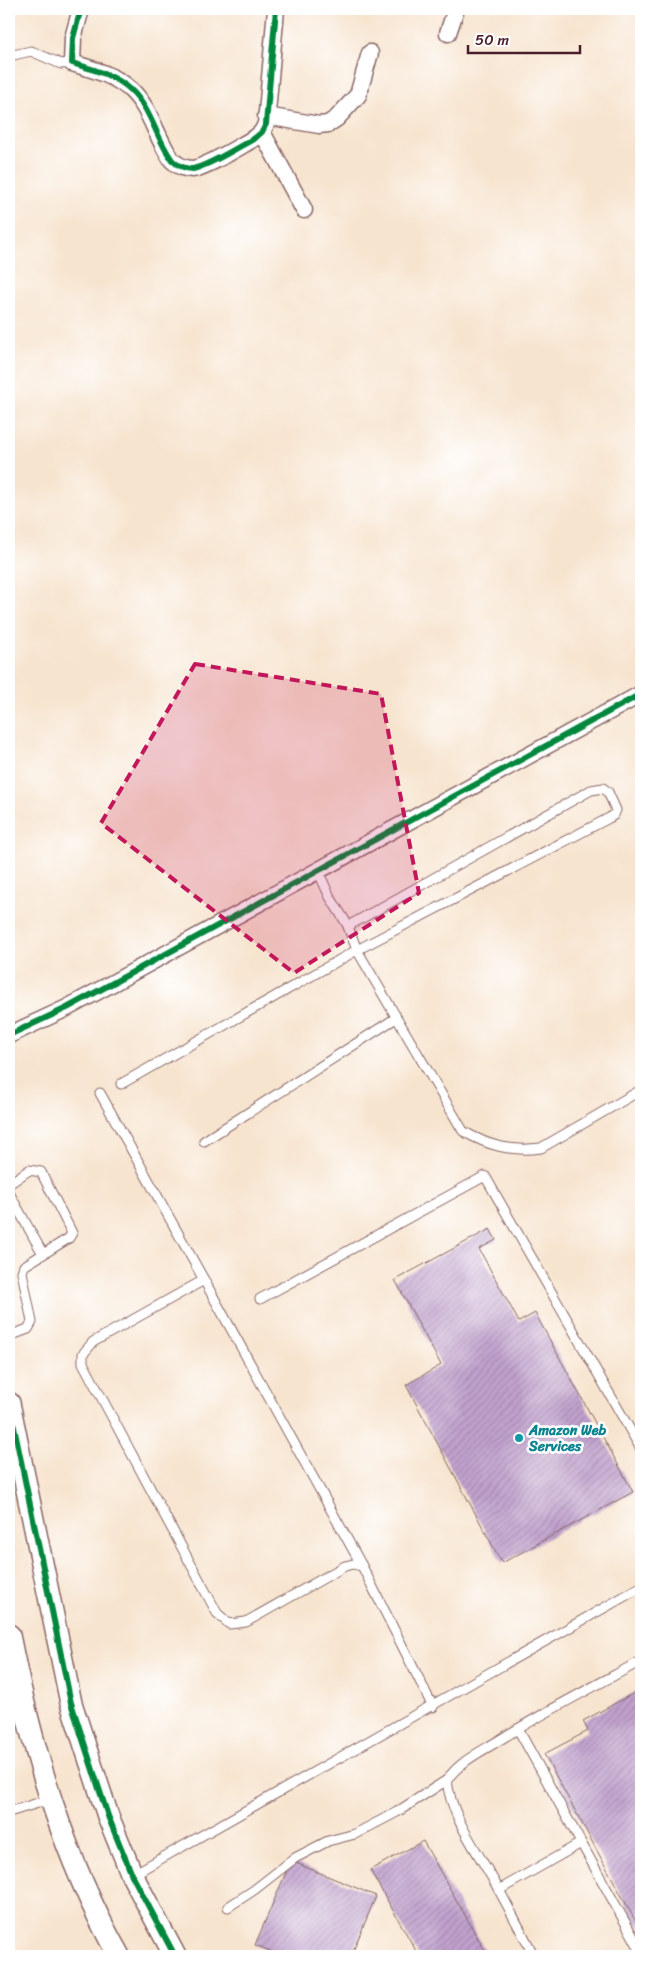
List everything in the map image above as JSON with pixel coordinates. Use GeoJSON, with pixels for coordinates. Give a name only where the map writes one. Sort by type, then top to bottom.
{"type":"FeatureCollection","features":[{"type":"Feature","properties":{"kind":"street"},"geometry":{"type":"LineString","coordinates":[[81,9],[73,38],[72,62],[98,70],[130,89],[140,100],[173,161],[185,168],[204,165],[255,138],[264,124],[276,9]]}},
{"type":"Feature","properties":{"kind":"street"},"geometry":{"type":"LineString","coordinates":[[448,33],[456,9]]}},
{"type":"Feature","properties":{"kind":"street"},"geometry":{"type":"LineString","coordinates":[[264,124],[319,126],[328,124],[337,118],[358,95],[370,52]]}},
{"type":"Feature","properties":{"kind":"street"},"geometry":{"type":"LineString","coordinates":[[264,124],[304,210]]}},
{"type":"Feature","properties":{"kind":"street"},"geometry":{"type":"LineString","coordinates":[[9,1035],[67,1008],[641,694]]}},
{"type":"Feature","properties":{"kind":"street"},"geometry":{"type":"LineString","coordinates":[[9,1403],[71,1703],[108,1816],[132,1875],[175,1956]]}},
{"type":"Feature","properties":{"kind":"street"},"geometry":{"type":"LineString","coordinates":[[9,1635],[32,1739],[52,1800],[70,1851],[119,1956]]}},
{"type":"Feature","properties":{"kind":"lane"},"geometry":{"type":"LineString","coordinates":[[9,56],[31,51],[61,64],[72,62]]}},
{"type":"Feature","properties":{"kind":"lane"},"geometry":{"type":"LineString","coordinates":[[121,1084],[357,950],[609,818],[616,810],[608,792],[603,788],[591,790],[347,924]]}},
{"type":"Feature","properties":{"kind":"lane"},"geometry":{"type":"LineString","coordinates":[[318,871],[330,897],[347,924],[357,950],[463,1131],[481,1142],[510,1149],[526,1150],[541,1148],[641,1090]]}},
{"type":"Feature","properties":{"kind":"lane"},"geometry":{"type":"LineString","coordinates":[[204,1141],[396,1018]]}},
{"type":"Feature","properties":{"kind":"lane"},"geometry":{"type":"LineString","coordinates":[[100,1093],[362,1566],[433,1707]]}},
{"type":"Feature","properties":{"kind":"lane"},"geometry":{"type":"LineString","coordinates":[[9,1184],[29,1170],[41,1172],[72,1233],[69,1238],[24,1266],[22,1272],[32,1322],[28,1329],[9,1336]]}},
{"type":"Feature","properties":{"kind":"lane"},"geometry":{"type":"LineString","coordinates":[[260,1299],[486,1176],[641,1449]]}},
{"type":"Feature","properties":{"kind":"lane"},"geometry":{"type":"LineString","coordinates":[[9,1193],[43,1254]]}},
{"type":"Feature","properties":{"kind":"lane"},"geometry":{"type":"LineString","coordinates":[[204,1280],[93,1342],[83,1354],[83,1363],[217,1613],[229,1624],[246,1622],[345,1566],[352,1564],[362,1566]]}},
{"type":"Feature","properties":{"kind":"lane"},"geometry":{"type":"LineString","coordinates":[[132,1875],[433,1707],[641,1587]]}},
{"type":"Feature","properties":{"kind":"lane"},"geometry":{"type":"LineString","coordinates":[[228,1906],[254,1890],[294,1858],[328,1841],[355,1834],[397,1812],[447,1780],[453,1771],[465,1762],[518,1728],[641,1661]]}},
{"type":"Feature","properties":{"kind":"lane"},"geometry":{"type":"LineString","coordinates":[[518,1728],[641,1951]]}},
{"type":"Feature","properties":{"kind":"lane"},"geometry":{"type":"LineString","coordinates":[[447,1780],[449,1796],[456,1815],[500,1890],[534,1956]]}},
{"type":"Feature","properties":{"kind":"lane"},"geometry":{"type":"LineString","coordinates":[[9,1812],[52,1800]]}},
{"type":"Feature","properties":{"kind":"lane"},"geometry":{"type":"LineString","coordinates":[[500,1890],[581,1843]]}},
{"type":"Feature","properties":{"kind":"highlighted area"},"geometry":{"type":"Polygon","coordinates":[[[195,664],[381,694],[419,893],[294,973],[101,823],[195,664]]]}},
{"type":"Feature","properties":{"kind":"building","name":"Amazon Web Services"},"geometry":{"type":"Polygon","coordinates":[[[490,1229],[496,1240],[479,1249],[519,1322],[535,1313],[633,1492],[502,1563],[406,1385],[441,1365],[395,1280],[490,1229]]]}},
{"type":"Feature","properties":{"kind":"building"},"geometry":{"type":"Polygon","coordinates":[[[641,1689],[641,1931],[544,1754],[588,1731],[583,1721],[641,1689]]]}},
{"type":"Feature","properties":{"kind":"building"},"geometry":{"type":"Polygon","coordinates":[[[423,1841],[488,1956],[419,1956],[370,1870],[423,1841]]]}},
{"type":"Feature","properties":{"kind":"building"},"geometry":{"type":"Polygon","coordinates":[[[291,1861],[376,1896],[351,1956],[283,1956],[255,1945],[291,1861]]]}},
{"type":"Feature","properties":{"kind":"cycle path"},"geometry":{"type":"LineString","coordinates":[[81,9],[73,38],[72,63],[111,76],[131,90],[144,106],[172,160],[176,164],[193,169],[224,155],[255,138],[262,132],[266,124],[276,9]]}},
{"type":"Feature","properties":{"kind":"cycle path"},"geometry":{"type":"LineString","coordinates":[[9,1035],[67,1008],[641,694]]}},
{"type":"Feature","properties":{"kind":"cycle path"},"geometry":{"type":"LineString","coordinates":[[9,1403],[71,1703],[108,1816],[132,1875],[175,1956]]}},
{"type":"Feature","properties":{"kind":"place","name":"Amazon Web Services"},"geometry":{"type":"Point","coordinates":[519,1438]}}]}
